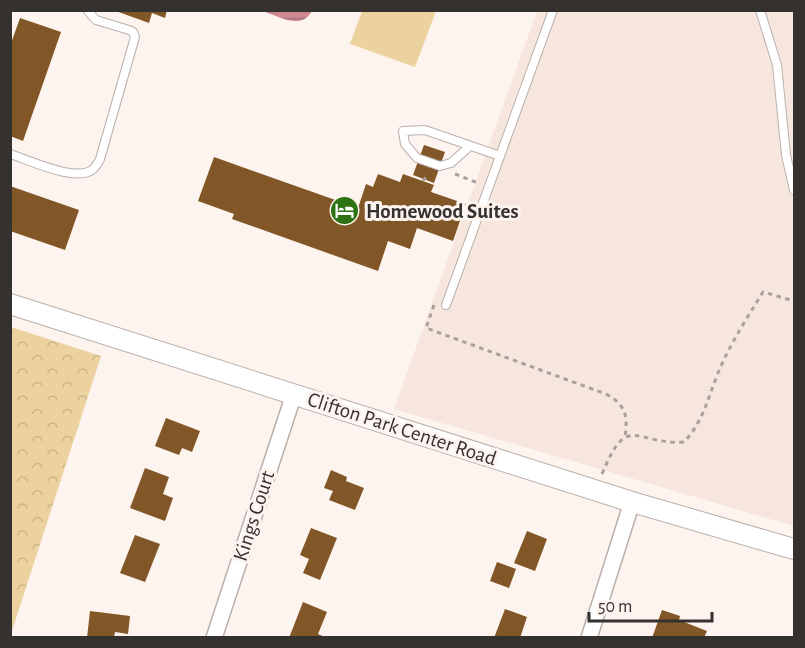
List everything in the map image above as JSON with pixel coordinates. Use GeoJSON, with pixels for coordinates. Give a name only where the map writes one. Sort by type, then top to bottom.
{"type":"FeatureCollection","features":[{"type":"Feature","properties":{"kind":"street","name":"Clifton Park Center Road"},"geometry":{"type":"LineString","coordinates":[[10,304],[632,502],[795,549]]}},
{"type":"Feature","properties":{"kind":"street","name":"Kings Court"},"geometry":{"type":"LineString","coordinates":[[214,638],[294,394]]}},
{"type":"Feature","properties":{"kind":"street"},"geometry":{"type":"LineString","coordinates":[[589,638],[632,502]]}},
{"type":"Feature","properties":{"kind":"lane"},"geometry":{"type":"LineString","coordinates":[[10,154],[70,173],[85,173],[94,169],[100,159],[135,37],[134,32],[96,20],[87,10]]}},
{"type":"Feature","properties":{"kind":"lane"},"geometry":{"type":"LineString","coordinates":[[446,305],[553,10]]}},
{"type":"Feature","properties":{"kind":"lane"},"geometry":{"type":"LineString","coordinates":[[760,10],[777,65],[786,155],[795,190]]}},
{"type":"Feature","properties":{"kind":"lane"},"geometry":{"type":"LineString","coordinates":[[470,146],[451,163],[440,166],[417,158],[405,144],[403,131],[425,130],[500,156]]}},
{"type":"Feature","properties":{"kind":"path"},"geometry":{"type":"LineString","coordinates":[[423,182],[426,173],[434,175]]}},
{"type":"Feature","properties":{"kind":"path"},"geometry":{"type":"LineString","coordinates":[[447,175],[454,174],[478,182],[474,193]]}},
{"type":"Feature","properties":{"kind":"path"},"geometry":{"type":"LineString","coordinates":[[597,490],[610,454],[617,442],[625,437],[638,435],[668,443],[684,442],[695,430],[740,328],[763,292],[795,301]]}},
{"type":"Feature","properties":{"kind":"path"},"geometry":{"type":"LineString","coordinates":[[435,302],[426,328],[616,399],[627,419],[625,437]]}},
{"type":"Feature","properties":{"kind":"shaded area"},"geometry":{"type":"Polygon","coordinates":[[[262,11],[312,11],[307,17],[296,21],[262,11]]]}},
{"type":"Feature","properties":{"kind":"shaded area"},"geometry":{"type":"Polygon","coordinates":[[[537,11],[794,11],[794,526],[394,409],[537,11]]]}},
{"type":"Feature","properties":{"kind":"green space"},"geometry":{"type":"Polygon","coordinates":[[[362,11],[436,11],[415,67],[350,44],[362,11]]]}},
{"type":"Feature","properties":{"kind":"green space"},"geometry":{"type":"Polygon","coordinates":[[[10,327],[101,356],[11,634],[10,327]]]}},
{"type":"Feature","properties":{"kind":"building"},"geometry":{"type":"Polygon","coordinates":[[[113,10],[167,10],[165,18],[152,13],[149,23],[113,10]]]}},
{"type":"Feature","properties":{"kind":"building"},"geometry":{"type":"Polygon","coordinates":[[[20,18],[61,32],[23,141],[10,136],[10,46],[20,18]]]}},
{"type":"Feature","properties":{"kind":"building"},"geometry":{"type":"Polygon","coordinates":[[[424,145],[445,152],[434,183],[413,175],[424,145]]]}},
{"type":"Feature","properties":{"kind":"building","name":"Homewood Suites"},"geometry":{"type":"Polygon","coordinates":[[[214,157],[358,208],[366,184],[373,187],[378,174],[400,182],[403,174],[434,185],[431,192],[466,204],[453,241],[417,228],[410,249],[388,241],[378,271],[232,219],[234,214],[198,201],[214,157]]]}},
{"type":"Feature","properties":{"kind":"building"},"geometry":{"type":"Polygon","coordinates":[[[10,186],[79,210],[65,250],[10,231],[10,186]]]}},
{"type":"Feature","properties":{"kind":"building"},"geometry":{"type":"Polygon","coordinates":[[[166,418],[200,431],[192,452],[182,448],[179,455],[155,446],[166,418]]]}},
{"type":"Feature","properties":{"kind":"building"},"geometry":{"type":"Polygon","coordinates":[[[145,468],[169,477],[163,494],[173,498],[165,521],[130,508],[145,468]]]}},
{"type":"Feature","properties":{"kind":"building"},"geometry":{"type":"Polygon","coordinates":[[[331,470],[347,477],[346,481],[364,488],[355,510],[329,500],[333,491],[324,488],[331,470]]]}},
{"type":"Feature","properties":{"kind":"building"},"geometry":{"type":"Polygon","coordinates":[[[311,528],[337,538],[320,580],[303,573],[309,559],[300,555],[311,528]]]}},
{"type":"Feature","properties":{"kind":"building"},"geometry":{"type":"Polygon","coordinates":[[[527,531],[547,539],[535,571],[514,563],[527,531]]]}},
{"type":"Feature","properties":{"kind":"building"},"geometry":{"type":"Polygon","coordinates":[[[135,535],[160,544],[145,582],[120,573],[135,535]]]}},
{"type":"Feature","properties":{"kind":"building"},"geometry":{"type":"Polygon","coordinates":[[[497,562],[516,569],[509,588],[490,581],[497,562]]]}},
{"type":"Feature","properties":{"kind":"building"},"geometry":{"type":"Polygon","coordinates":[[[303,602],[327,612],[318,634],[327,638],[289,638],[303,602]]]}},
{"type":"Feature","properties":{"kind":"building"},"geometry":{"type":"Polygon","coordinates":[[[505,609],[527,617],[520,638],[494,638],[505,609]]]}},
{"type":"Feature","properties":{"kind":"building"},"geometry":{"type":"Polygon","coordinates":[[[662,610],[680,616],[679,620],[707,631],[704,638],[652,638],[662,610]]]}},
{"type":"Feature","properties":{"kind":"building"},"geometry":{"type":"Polygon","coordinates":[[[90,611],[130,616],[128,634],[115,632],[114,638],[87,638],[90,611]]]}},
{"type":"Feature","properties":{"kind":"place","name":"Homewood Suites"},"geometry":{"type":"Point","coordinates":[345,211]}}]}
